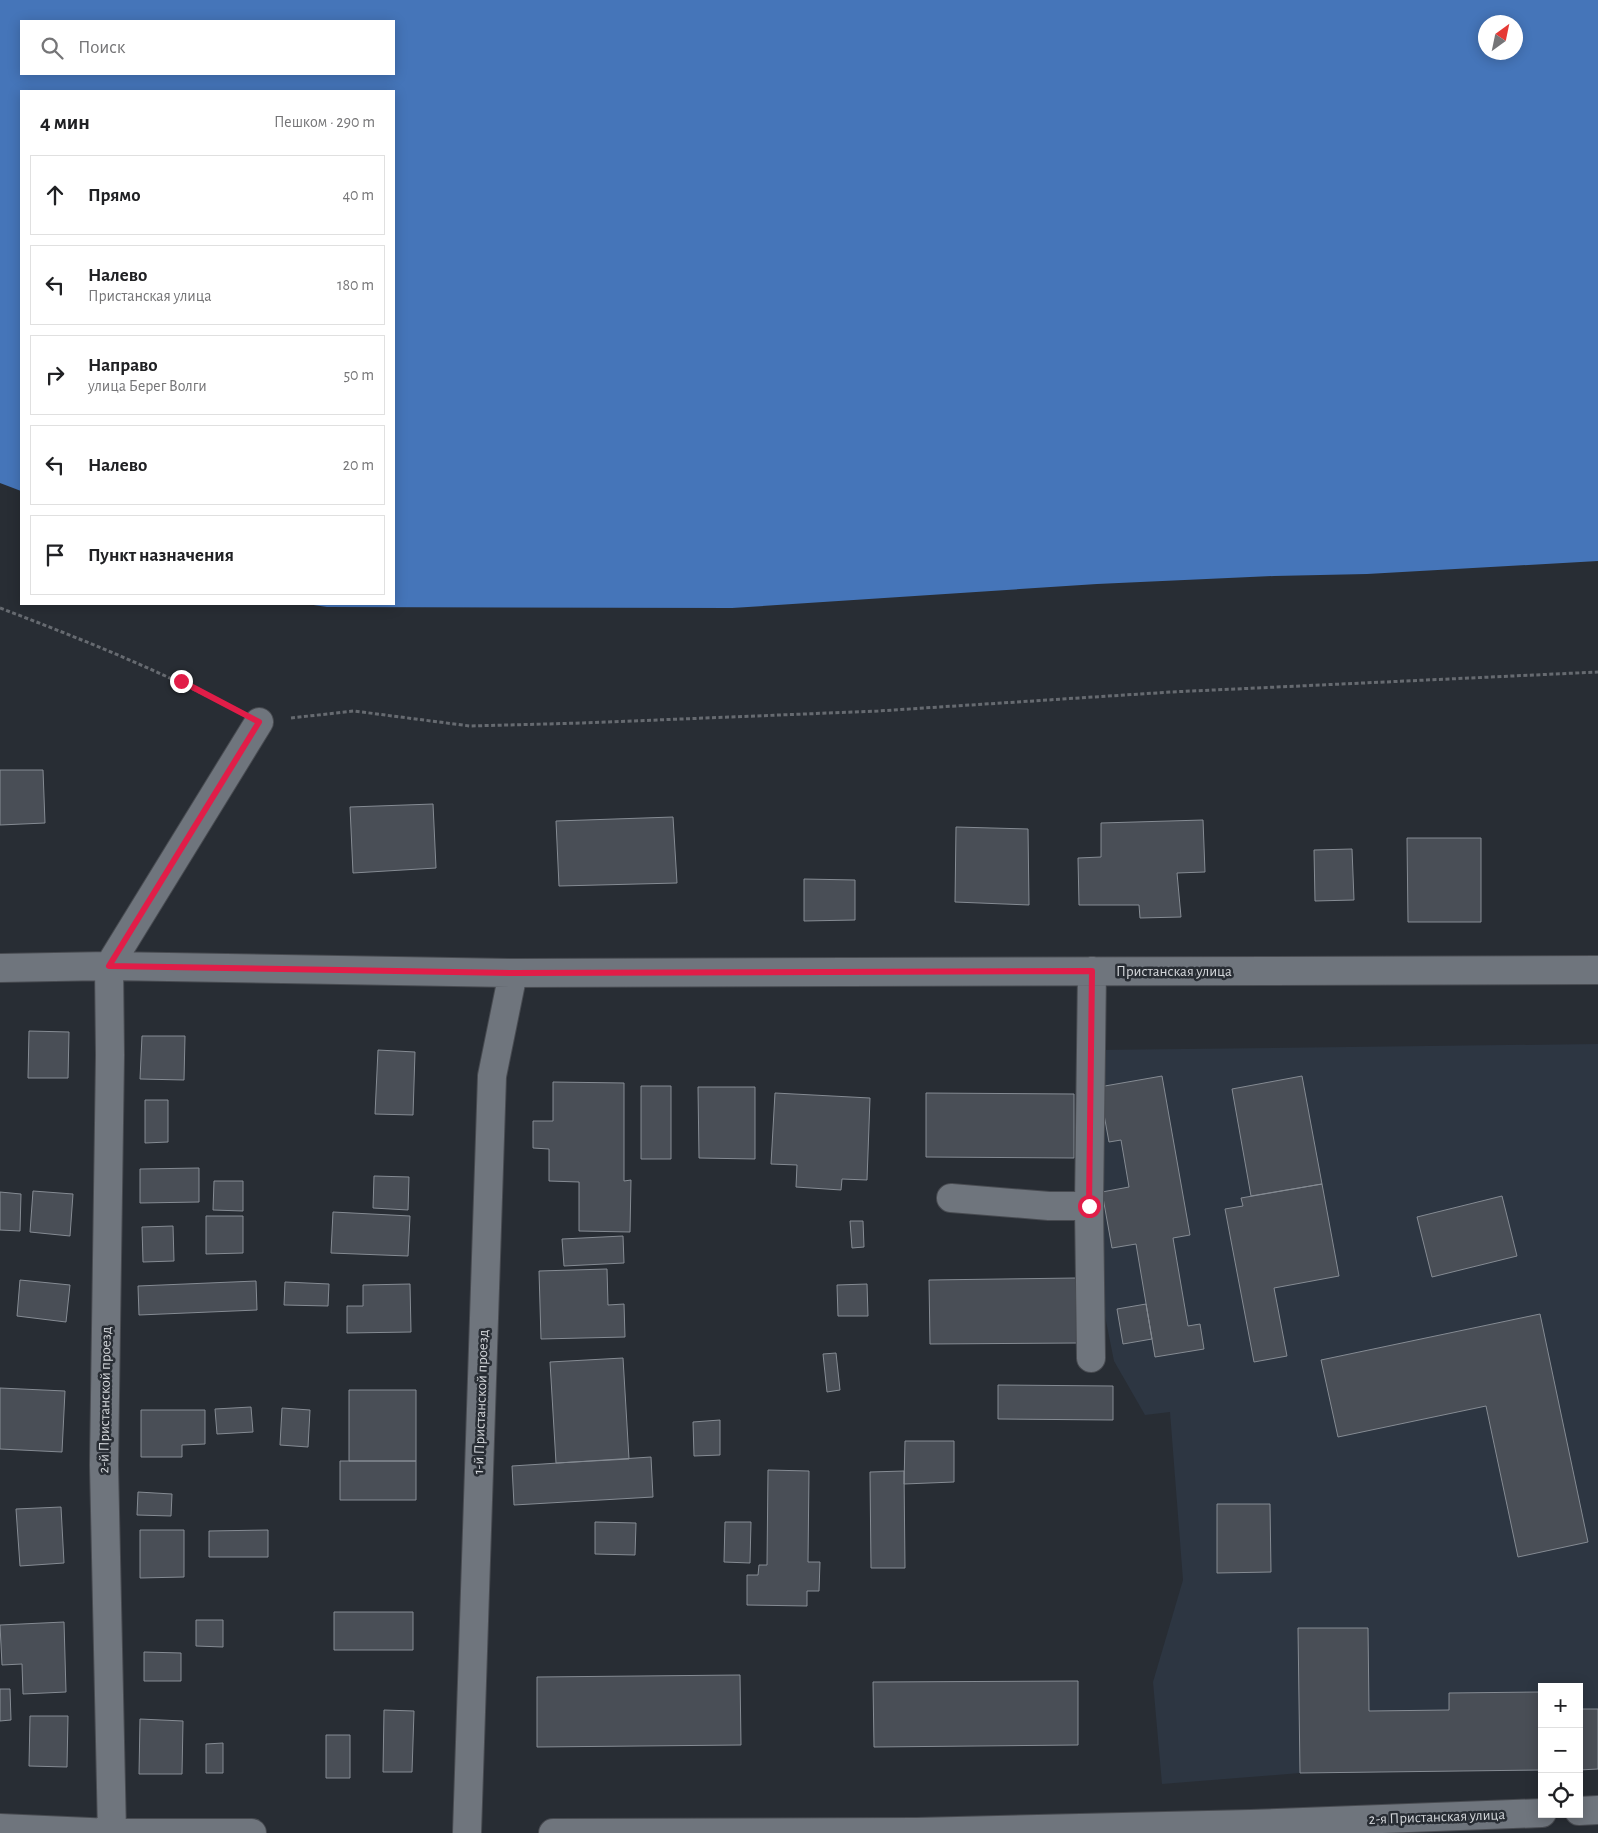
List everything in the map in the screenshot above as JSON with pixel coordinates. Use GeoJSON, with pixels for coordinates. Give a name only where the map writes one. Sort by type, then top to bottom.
{"type":"FeatureCollection","features":[{"type":"Feature","properties":{"kind":"street"},"geometry":{"type":"LineString","coordinates":[[109,966],[259,722]]}},
{"type":"Feature","properties":{"kind":"street","name":"Пристанская улица"},"geometry":{"type":"LineString","coordinates":[[0,968],[109,966],[513,973],[1598,970]]}},
{"type":"Feature","properties":{"kind":"street","name":"2-й Пристанской проезд"},"geometry":{"type":"LineString","coordinates":[[109,966],[110,1055],[104,1464],[112,1833]]}},
{"type":"Feature","properties":{"kind":"street"},"geometry":{"type":"LineString","coordinates":[[1091,1358],[1089,1206],[1092,971]]}},
{"type":"Feature","properties":{"kind":"street","name":"1-й Пристанской проезд"},"geometry":{"type":"LineString","coordinates":[[467,1833],[492,1076],[513,973]]}},
{"type":"Feature","properties":{"kind":"street"},"geometry":{"type":"LineString","coordinates":[[951,1198],[1049,1206],[1089,1206]]}},
{"type":"Feature","properties":{"kind":"street"},"geometry":{"type":"LineString","coordinates":[[1583,1811],[1598,1810]]}},
{"type":"Feature","properties":{"kind":"street","name":"2-я Пристанская улица"},"geometry":{"type":"LineString","coordinates":[[553,1833],[916,1832],[1250,1824],[1538,1812]]}},
{"type":"Feature","properties":{"kind":"street"},"geometry":{"type":"LineString","coordinates":[[16,1830],[112,1833],[252,1833]]}},
{"type":"Feature","properties":{"kind":"path"},"geometry":{"type":"LineString","coordinates":[[0,608],[99,646],[181,681],[259,722],[354,712],[470,726],[584,723],[878,711],[1152,693],[1598,672]]}},
{"type":"Feature","properties":{"kind":"shaded area"},"geometry":{"type":"Polygon","coordinates":[[[1598,1044],[1598,1769],[1583,1770],[1583,1683],[1538,1683],[1538,1770],[1300,1773],[1162,1784],[1153,1682],[1183,1580],[1170,1412],[1145,1415],[1114,1361],[1101,1296],[1096,1050],[1598,1044]]]}},
{"type":"Feature","properties":{"kind":"water"},"geometry":{"type":"Polygon","coordinates":[[[0,0],[1598,0],[1598,561],[1367,574],[1097,584],[732,608],[327,607],[314,605],[395,605],[395,90],[20,90],[20,491],[0,483],[0,0]]]}},
{"type":"Feature","properties":{"kind":"building"},"geometry":{"type":"Polygon","coordinates":[[[0,770],[43,770],[45,823],[0,825],[0,770]]]}},
{"type":"Feature","properties":{"kind":"building"},"geometry":{"type":"Polygon","coordinates":[[[433,804],[436,868],[353,873],[350,807],[433,804]]]}},
{"type":"Feature","properties":{"kind":"building"},"geometry":{"type":"Polygon","coordinates":[[[673,817],[677,883],[559,886],[556,821],[673,817]]]}},
{"type":"Feature","properties":{"kind":"building"},"geometry":{"type":"Polygon","coordinates":[[[1203,820],[1205,872],[1177,873],[1181,917],[1140,918],[1139,905],[1079,905],[1078,858],[1101,857],[1101,823],[1203,820]]]}},
{"type":"Feature","properties":{"kind":"building"},"geometry":{"type":"Polygon","coordinates":[[[956,827],[1028,829],[1029,905],[955,902],[956,827]]]}},
{"type":"Feature","properties":{"kind":"building"},"geometry":{"type":"Polygon","coordinates":[[[1407,838],[1481,838],[1481,922],[1408,922],[1407,838]]]}},
{"type":"Feature","properties":{"kind":"building"},"geometry":{"type":"Polygon","coordinates":[[[1352,849],[1354,900],[1315,901],[1314,850],[1352,849]]]}},
{"type":"Feature","properties":{"kind":"building"},"geometry":{"type":"Polygon","coordinates":[[[804,879],[855,880],[855,920],[804,921],[804,879]]]}},
{"type":"Feature","properties":{"kind":"building"},"geometry":{"type":"Polygon","coordinates":[[[29,1031],[69,1032],[68,1078],[28,1078],[29,1031]]]}},
{"type":"Feature","properties":{"kind":"building"},"geometry":{"type":"Polygon","coordinates":[[[142,1036],[185,1036],[184,1080],[140,1079],[142,1036]]]}},
{"type":"Feature","properties":{"kind":"building"},"geometry":{"type":"Polygon","coordinates":[[[378,1050],[415,1052],[413,1115],[375,1114],[378,1050]]]}},
{"type":"Feature","properties":{"kind":"building"},"geometry":{"type":"Polygon","coordinates":[[[1162,1076],[1190,1235],[1173,1238],[1188,1326],[1200,1324],[1204,1349],[1155,1357],[1136,1244],[1112,1248],[1102,1192],[1129,1187],[1121,1140],[1109,1142],[1099,1087],[1162,1076]]]}},
{"type":"Feature","properties":{"kind":"building"},"geometry":{"type":"Polygon","coordinates":[[[1302,1076],[1322,1184],[1251,1196],[1232,1089],[1302,1076]]]}},
{"type":"Feature","properties":{"kind":"building"},"geometry":{"type":"Polygon","coordinates":[[[553,1082],[624,1083],[624,1181],[631,1180],[630,1232],[579,1231],[579,1182],[549,1181],[549,1149],[533,1148],[533,1121],[553,1121],[553,1082]]]}},
{"type":"Feature","properties":{"kind":"building"},"geometry":{"type":"Polygon","coordinates":[[[641,1086],[671,1086],[671,1159],[641,1159],[641,1086]]]}},
{"type":"Feature","properties":{"kind":"building"},"geometry":{"type":"Polygon","coordinates":[[[698,1087],[755,1087],[755,1159],[699,1158],[698,1087]]]}},
{"type":"Feature","properties":{"kind":"building"},"geometry":{"type":"Polygon","coordinates":[[[775,1093],[870,1098],[867,1180],[842,1179],[841,1190],[796,1187],[797,1165],[771,1164],[775,1093]]]}},
{"type":"Feature","properties":{"kind":"building"},"geometry":{"type":"Polygon","coordinates":[[[926,1093],[1074,1094],[1074,1158],[926,1157],[926,1093]]]}},
{"type":"Feature","properties":{"kind":"building"},"geometry":{"type":"Polygon","coordinates":[[[145,1100],[168,1100],[168,1142],[145,1143],[145,1100]]]}},
{"type":"Feature","properties":{"kind":"building"},"geometry":{"type":"Polygon","coordinates":[[[199,1168],[199,1202],[140,1203],[140,1169],[199,1168]]]}},
{"type":"Feature","properties":{"kind":"building"},"geometry":{"type":"Polygon","coordinates":[[[374,1176],[409,1177],[408,1210],[373,1208],[374,1176]]]}},
{"type":"Feature","properties":{"kind":"building"},"geometry":{"type":"Polygon","coordinates":[[[214,1181],[243,1181],[243,1211],[213,1210],[214,1181]]]}},
{"type":"Feature","properties":{"kind":"building"},"geometry":{"type":"Polygon","coordinates":[[[1322,1184],[1339,1276],[1274,1288],[1287,1356],[1254,1362],[1225,1209],[1243,1206],[1241,1198],[1322,1184]]]}},
{"type":"Feature","properties":{"kind":"building"},"geometry":{"type":"Polygon","coordinates":[[[33,1191],[73,1194],[70,1236],[30,1232],[33,1191]]]}},
{"type":"Feature","properties":{"kind":"building"},"geometry":{"type":"Polygon","coordinates":[[[0,1192],[21,1194],[20,1231],[0,1230],[0,1192]]]}},
{"type":"Feature","properties":{"kind":"building"},"geometry":{"type":"Polygon","coordinates":[[[1502,1196],[1517,1256],[1432,1277],[1417,1217],[1502,1196]]]}},
{"type":"Feature","properties":{"kind":"building"},"geometry":{"type":"Polygon","coordinates":[[[333,1212],[410,1216],[408,1256],[331,1253],[333,1212]]]}},
{"type":"Feature","properties":{"kind":"building"},"geometry":{"type":"Polygon","coordinates":[[[206,1216],[243,1216],[243,1253],[206,1254],[206,1216]]]}},
{"type":"Feature","properties":{"kind":"building"},"geometry":{"type":"Polygon","coordinates":[[[850,1221],[863,1221],[864,1247],[852,1248],[850,1221]]]}},
{"type":"Feature","properties":{"kind":"building"},"geometry":{"type":"Polygon","coordinates":[[[173,1226],[174,1261],[143,1262],[142,1227],[173,1226]]]}},
{"type":"Feature","properties":{"kind":"building"},"geometry":{"type":"Polygon","coordinates":[[[623,1236],[624,1263],[564,1266],[562,1239],[623,1236]]]}},
{"type":"Feature","properties":{"kind":"building"},"geometry":{"type":"Polygon","coordinates":[[[607,1269],[608,1305],[624,1304],[625,1337],[541,1339],[539,1271],[607,1269]]]}},
{"type":"Feature","properties":{"kind":"building"},"geometry":{"type":"Polygon","coordinates":[[[1076,1278],[1077,1343],[930,1344],[929,1280],[1076,1278]]]}},
{"type":"Feature","properties":{"kind":"building"},"geometry":{"type":"Polygon","coordinates":[[[20,1280],[70,1285],[66,1322],[17,1316],[20,1280]]]}},
{"type":"Feature","properties":{"kind":"building"},"geometry":{"type":"Polygon","coordinates":[[[256,1281],[257,1310],[139,1315],[138,1286],[256,1281]]]}},
{"type":"Feature","properties":{"kind":"building"},"geometry":{"type":"Polygon","coordinates":[[[285,1282],[329,1284],[328,1306],[284,1305],[285,1282]]]}},
{"type":"Feature","properties":{"kind":"building"},"geometry":{"type":"Polygon","coordinates":[[[410,1284],[411,1332],[347,1333],[347,1306],[363,1306],[363,1285],[410,1284]]]}},
{"type":"Feature","properties":{"kind":"building"},"geometry":{"type":"Polygon","coordinates":[[[867,1284],[868,1316],[838,1316],[837,1285],[867,1284]]]}},
{"type":"Feature","properties":{"kind":"building"},"geometry":{"type":"Polygon","coordinates":[[[1146,1304],[1152,1339],[1123,1344],[1117,1309],[1146,1304]]]}},
{"type":"Feature","properties":{"kind":"building"},"geometry":{"type":"Polygon","coordinates":[[[1540,1314],[1588,1542],[1518,1557],[1486,1406],[1338,1437],[1321,1360],[1540,1314]]]}},
{"type":"Feature","properties":{"kind":"building"},"geometry":{"type":"Polygon","coordinates":[[[836,1353],[840,1390],[827,1392],[823,1354],[836,1353]]]}},
{"type":"Feature","properties":{"kind":"building"},"geometry":{"type":"Polygon","coordinates":[[[623,1358],[629,1459],[556,1463],[550,1362],[623,1358]]]}},
{"type":"Feature","properties":{"kind":"building"},"geometry":{"type":"Polygon","coordinates":[[[998,1385],[1113,1386],[1113,1420],[998,1419],[998,1385]]]}},
{"type":"Feature","properties":{"kind":"building"},"geometry":{"type":"Polygon","coordinates":[[[0,1388],[65,1391],[62,1452],[0,1449],[0,1388]]]}},
{"type":"Feature","properties":{"kind":"building"},"geometry":{"type":"Polygon","coordinates":[[[349,1390],[416,1390],[416,1461],[349,1461],[349,1390]]]}},
{"type":"Feature","properties":{"kind":"building"},"geometry":{"type":"Polygon","coordinates":[[[251,1407],[253,1432],[217,1434],[215,1409],[251,1407]]]}},
{"type":"Feature","properties":{"kind":"building"},"geometry":{"type":"Polygon","coordinates":[[[282,1408],[310,1410],[308,1447],[280,1445],[282,1408]]]}},
{"type":"Feature","properties":{"kind":"building"},"geometry":{"type":"Polygon","coordinates":[[[141,1410],[205,1410],[205,1444],[182,1445],[182,1457],[141,1457],[141,1410]]]}},
{"type":"Feature","properties":{"kind":"building"},"geometry":{"type":"Polygon","coordinates":[[[720,1420],[720,1455],[694,1456],[693,1422],[720,1420]]]}},
{"type":"Feature","properties":{"kind":"building"},"geometry":{"type":"Polygon","coordinates":[[[905,1441],[954,1441],[954,1482],[904,1484],[905,1441]]]}},
{"type":"Feature","properties":{"kind":"building"},"geometry":{"type":"Polygon","coordinates":[[[651,1457],[653,1497],[514,1505],[512,1466],[651,1457]]]}},
{"type":"Feature","properties":{"kind":"building"},"geometry":{"type":"Polygon","coordinates":[[[340,1461],[416,1461],[416,1500],[340,1500],[340,1461]]]}},
{"type":"Feature","properties":{"kind":"building"},"geometry":{"type":"Polygon","coordinates":[[[768,1470],[809,1471],[808,1562],[820,1562],[819,1591],[807,1591],[807,1606],[747,1605],[747,1575],[758,1575],[759,1565],[767,1565],[768,1470]]]}},
{"type":"Feature","properties":{"kind":"building"},"geometry":{"type":"Polygon","coordinates":[[[904,1471],[905,1568],[871,1568],[870,1472],[904,1471]]]}},
{"type":"Feature","properties":{"kind":"building"},"geometry":{"type":"Polygon","coordinates":[[[138,1492],[172,1494],[171,1516],[137,1515],[138,1492]]]}},
{"type":"Feature","properties":{"kind":"building"},"geometry":{"type":"Polygon","coordinates":[[[1217,1504],[1270,1504],[1271,1572],[1217,1573],[1217,1504]]]}},
{"type":"Feature","properties":{"kind":"building"},"geometry":{"type":"Polygon","coordinates":[[[61,1507],[64,1563],[20,1566],[16,1509],[61,1507]]]}},
{"type":"Feature","properties":{"kind":"building"},"geometry":{"type":"Polygon","coordinates":[[[595,1522],[636,1523],[635,1555],[595,1554],[595,1522]]]}},
{"type":"Feature","properties":{"kind":"building"},"geometry":{"type":"Polygon","coordinates":[[[725,1522],[751,1522],[750,1563],[724,1562],[725,1522]]]}},
{"type":"Feature","properties":{"kind":"building"},"geometry":{"type":"Polygon","coordinates":[[[140,1530],[184,1530],[184,1577],[140,1578],[140,1530]]]}},
{"type":"Feature","properties":{"kind":"building"},"geometry":{"type":"Polygon","coordinates":[[[268,1530],[268,1557],[209,1557],[209,1531],[268,1530]]]}},
{"type":"Feature","properties":{"kind":"building"},"geometry":{"type":"Polygon","coordinates":[[[334,1612],[413,1612],[413,1650],[334,1650],[334,1612]]]}},
{"type":"Feature","properties":{"kind":"building"},"geometry":{"type":"Polygon","coordinates":[[[196,1620],[223,1620],[223,1647],[196,1646],[196,1620]]]}},
{"type":"Feature","properties":{"kind":"building"},"geometry":{"type":"Polygon","coordinates":[[[64,1622],[66,1692],[23,1694],[22,1664],[2,1665],[0,1625],[64,1622]]]}},
{"type":"Feature","properties":{"kind":"building"},"geometry":{"type":"Polygon","coordinates":[[[1298,1628],[1368,1628],[1369,1711],[1449,1710],[1449,1693],[1538,1692],[1538,1770],[1300,1773],[1298,1628]]]}},
{"type":"Feature","properties":{"kind":"building"},"geometry":{"type":"Polygon","coordinates":[[[144,1652],[181,1653],[181,1681],[144,1681],[144,1652]]]}},
{"type":"Feature","properties":{"kind":"building"},"geometry":{"type":"Polygon","coordinates":[[[740,1675],[741,1745],[537,1747],[537,1677],[740,1675]]]}},
{"type":"Feature","properties":{"kind":"building"},"geometry":{"type":"Polygon","coordinates":[[[1078,1681],[1078,1745],[874,1747],[873,1682],[1078,1681]]]}},
{"type":"Feature","properties":{"kind":"building"},"geometry":{"type":"Polygon","coordinates":[[[0,1689],[10,1689],[11,1720],[0,1721],[0,1689]]]}},
{"type":"Feature","properties":{"kind":"building"},"geometry":{"type":"Polygon","coordinates":[[[1583,1709],[1598,1709],[1598,1769],[1583,1770],[1583,1709]]]}},
{"type":"Feature","properties":{"kind":"building"},"geometry":{"type":"Polygon","coordinates":[[[384,1710],[414,1711],[412,1772],[383,1772],[384,1710]]]}},
{"type":"Feature","properties":{"kind":"building"},"geometry":{"type":"Polygon","coordinates":[[[30,1716],[68,1716],[67,1767],[29,1766],[30,1716]]]}},
{"type":"Feature","properties":{"kind":"building"},"geometry":{"type":"Polygon","coordinates":[[[140,1719],[183,1721],[182,1774],[139,1774],[140,1719]]]}},
{"type":"Feature","properties":{"kind":"building"},"geometry":{"type":"Polygon","coordinates":[[[326,1735],[350,1735],[350,1778],[326,1778],[326,1735]]]}},
{"type":"Feature","properties":{"kind":"building"},"geometry":{"type":"Polygon","coordinates":[[[223,1743],[223,1773],[206,1773],[206,1744],[223,1743]]]}},
{"type":"Feature","properties":{"kind":"route"},"geometry":{"type":"LineString","coordinates":[[181,681],[259,722],[109,966],[513,973],[1092,971],[1089,1206]]}}]}
